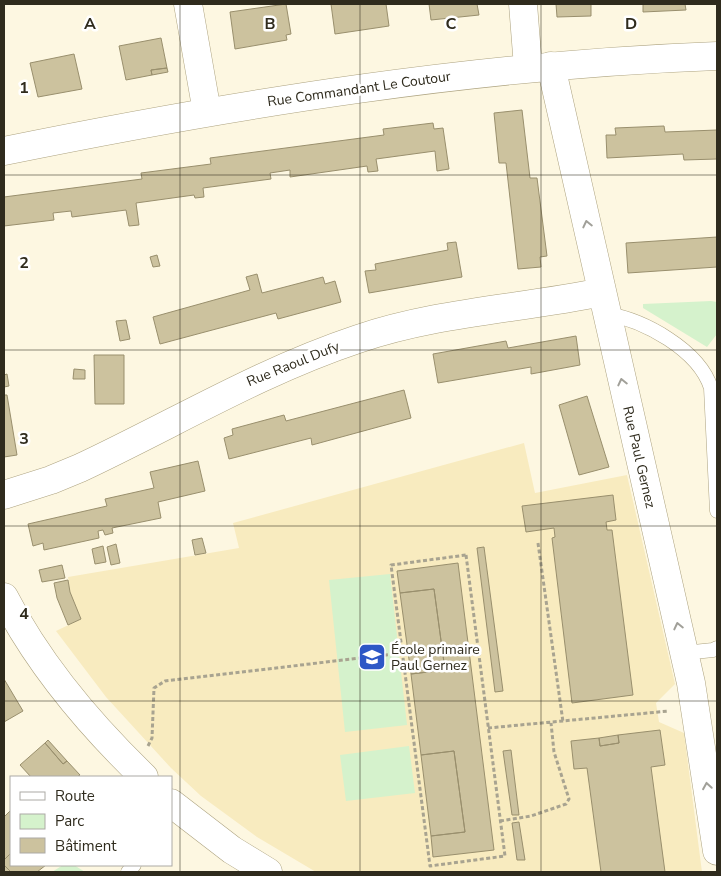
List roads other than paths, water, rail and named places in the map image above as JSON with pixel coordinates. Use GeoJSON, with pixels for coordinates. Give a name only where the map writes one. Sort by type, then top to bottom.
{"type":"FeatureCollection","features":[{"type":"Feature","properties":{"kind":"street"},"geometry":{"type":"LineString","coordinates":[[188,4],[207,112]]}},
{"type":"Feature","properties":{"kind":"street","name":"Rue Paul Gernez"},"geometry":{"type":"LineString","coordinates":[[524,4],[604,303],[684,653],[695,709],[717,851]]}},
{"type":"Feature","properties":{"kind":"street","name":"Rue Commandant Le Coutour"},"geometry":{"type":"LineString","coordinates":[[4,151],[207,112],[367,86],[540,66],[717,56]]}},
{"type":"Feature","properties":{"kind":"street","name":"Rue Raoul Dufy"},"geometry":{"type":"LineString","coordinates":[[4,495],[51,480],[80,468],[260,376],[358,338],[444,316],[604,303]]}},
{"type":"Feature","properties":{"kind":"street"},"geometry":{"type":"LineString","coordinates":[[4,596],[50,667],[90,722],[143,776]]}},
{"type":"Feature","properties":{"kind":"street"},"geometry":{"type":"LineString","coordinates":[[173,809],[232,850],[268,872]]}},
{"type":"Feature","properties":{"kind":"lane"},"geometry":{"type":"LineString","coordinates":[[604,303],[682,348],[706,374],[711,388],[717,511]]}},
{"type":"Feature","properties":{"kind":"lane"},"geometry":{"type":"LineString","coordinates":[[684,653],[717,648]]}},
{"type":"Feature","properties":{"kind":"place","name":"École primaire Paul Gernez"},"geometry":{"type":"Point","coordinates":[372,657]}}]}
